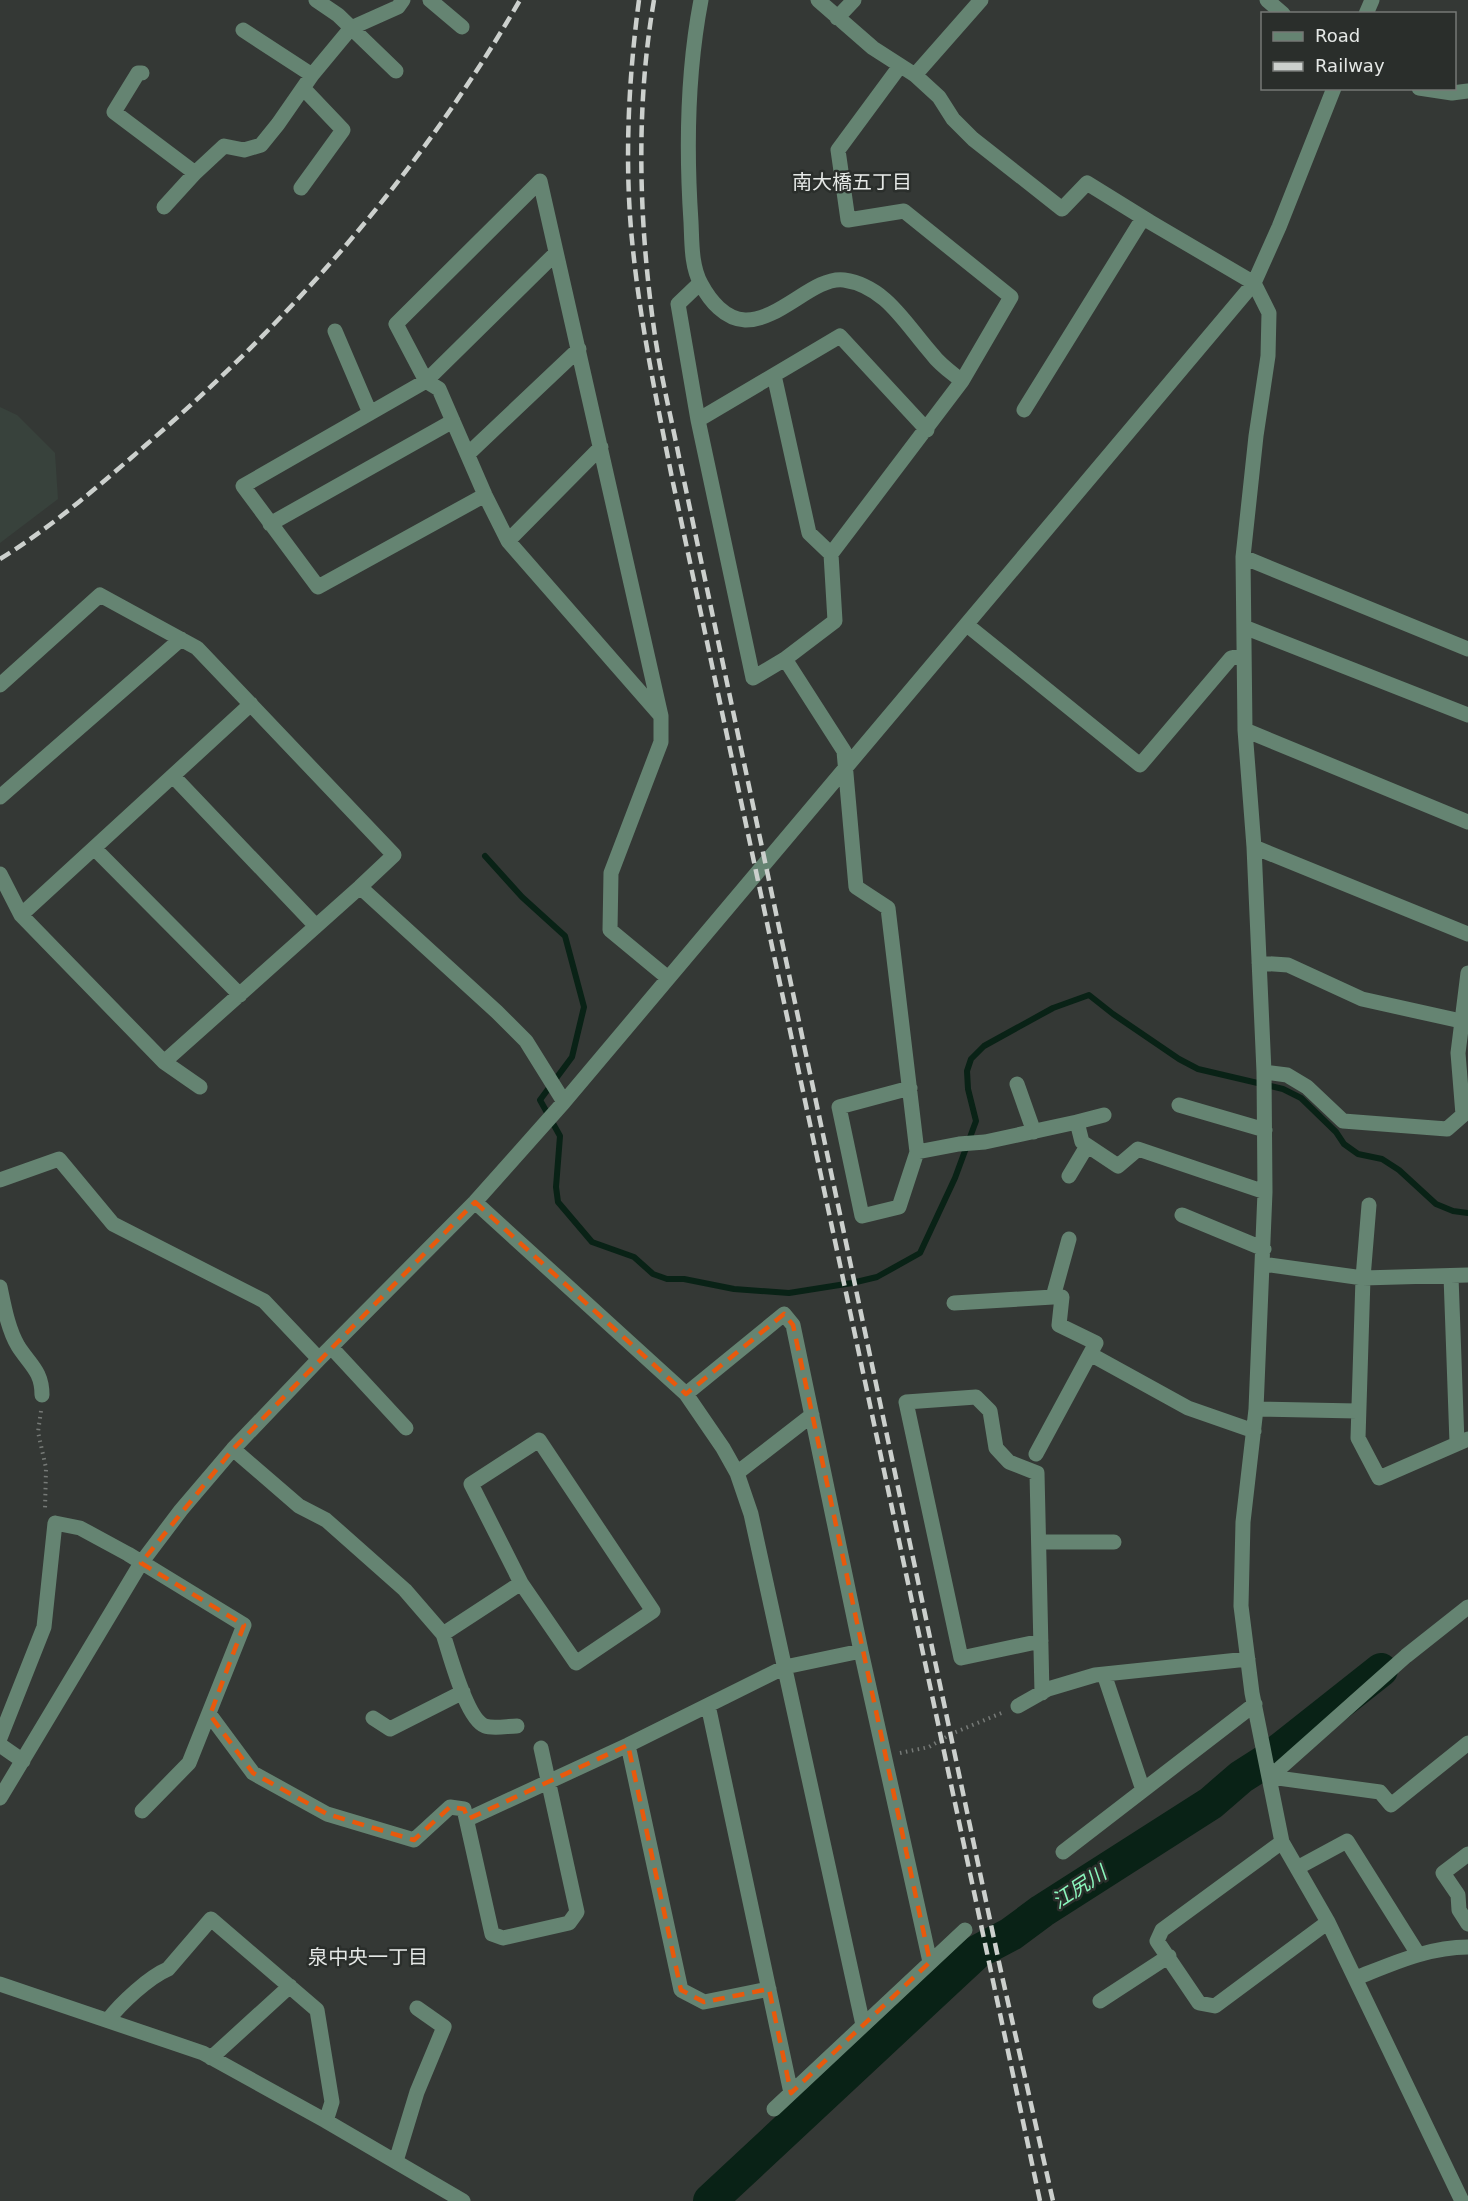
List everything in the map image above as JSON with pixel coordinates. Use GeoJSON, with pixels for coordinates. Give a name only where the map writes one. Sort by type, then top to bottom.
{"type":"FeatureCollection","features":[{"type":"Feature","properties":{"kind":"street"},"geometry":{"type":"LineString","coordinates":[[316,0],[338,15],[396,72]]}},
{"type":"Feature","properties":{"kind":"street"},"geometry":{"type":"LineString","coordinates":[[164,207],[224,146],[244,150],[261,145],[307,82],[351,28],[398,7],[402,0]]}},
{"type":"Feature","properties":{"kind":"street"},"geometry":{"type":"LineString","coordinates":[[430,0],[462,27]]}},
{"type":"Feature","properties":{"kind":"street"},"geometry":{"type":"LineString","coordinates":[[701,0],[690,76],[687,163],[694,262],[700,283],[717,306],[730,317],[745,320],[764,317],[830,280],[844,280],[861,286],[889,302],[933,357],[962,381]]}},
{"type":"Feature","properties":{"kind":"street"},"geometry":{"type":"LineString","coordinates":[[818,0],[873,48],[915,75],[939,97],[952,119],[973,139],[1062,209],[1087,183],[1254,283],[1269,313],[1268,356],[1256,436],[1243,557],[1245,730],[1254,847],[1264,1072],[1265,1192],[1256,1409],[1243,1522],[1241,1606],[1255,1704],[1282,1842],[1328,1922],[1462,2201]]}},
{"type":"Feature","properties":{"kind":"street"},"geometry":{"type":"LineString","coordinates":[[837,18],[855,0]]}},
{"type":"Feature","properties":{"kind":"street"},"geometry":{"type":"LineString","coordinates":[[915,75],[981,0]]}},
{"type":"Feature","properties":{"kind":"street"},"geometry":{"type":"LineString","coordinates":[[1268,0],[1281,12]]}},
{"type":"Feature","properties":{"kind":"street"},"geometry":{"type":"LineString","coordinates":[[243,30],[307,82],[343,130],[301,188]]}},
{"type":"Feature","properties":{"kind":"street"},"geometry":{"type":"LineString","coordinates":[[700,283],[678,304],[698,420],[753,678],[785,659],[835,621],[831,554],[962,381],[1011,297],[904,211],[848,220],[838,150],[900,66]]}},
{"type":"Feature","properties":{"kind":"street"},"geometry":{"type":"LineString","coordinates":[[142,73],[138,73],[114,112],[195,173]]}},
{"type":"Feature","properties":{"kind":"street"},"geometry":{"type":"LineString","coordinates":[[0,1798],[141,1563],[181,1510],[233,1449],[475,1202],[564,1102],[1254,283],[1279,227],[1333,90]]}},
{"type":"Feature","properties":{"kind":"street"},"geometry":{"type":"LineString","coordinates":[[1432,90],[1452,93],[1468,91]]}},
{"type":"Feature","properties":{"kind":"street"},"geometry":{"type":"LineString","coordinates":[[661,716],[508,541],[485,495],[439,389],[426,381],[396,324],[540,181],[661,716],[661,742],[611,873],[610,930],[668,978]]}},
{"type":"Feature","properties":{"kind":"street"},"geometry":{"type":"LineString","coordinates":[[1024,410],[1143,218]]}},
{"type":"Feature","properties":{"kind":"street"},"geometry":{"type":"LineString","coordinates":[[485,495],[318,587],[243,486],[426,381],[556,253]]}},
{"type":"Feature","properties":{"kind":"street"},"geometry":{"type":"LineString","coordinates":[[335,331],[370,413]]}},
{"type":"Feature","properties":{"kind":"street"},"geometry":{"type":"LineString","coordinates":[[698,420],[840,336],[927,430]]}},
{"type":"Feature","properties":{"kind":"street"},"geometry":{"type":"LineString","coordinates":[[468,454],[579,349]]}},
{"type":"Feature","properties":{"kind":"street"},"geometry":{"type":"LineString","coordinates":[[774,375],[809,533],[831,554]]}},
{"type":"Feature","properties":{"kind":"street"},"geometry":{"type":"LineString","coordinates":[[270,524],[453,421]]}},
{"type":"Feature","properties":{"kind":"street"},"geometry":{"type":"LineString","coordinates":[[508,541],[601,447]]}},
{"type":"Feature","properties":{"kind":"street"},"geometry":{"type":"LineString","coordinates":[[1243,557],[1468,648]]}},
{"type":"Feature","properties":{"kind":"street"},"geometry":{"type":"LineString","coordinates":[[0,685],[100,595],[197,648],[393,855],[164,1062]]}},
{"type":"Feature","properties":{"kind":"street"},"geometry":{"type":"LineString","coordinates":[[967,625],[1140,765],[1231,658],[1244,655]]}},
{"type":"Feature","properties":{"kind":"street"},"geometry":{"type":"LineString","coordinates":[[1244,627],[1468,715]]}},
{"type":"Feature","properties":{"kind":"street"},"geometry":{"type":"LineString","coordinates":[[0,797],[181,639]]}},
{"type":"Feature","properties":{"kind":"street"},"geometry":{"type":"LineString","coordinates":[[785,659],[844,752],[856,887],[888,908],[910,1088],[916,1152],[899,1207],[862,1216],[839,1107],[910,1088]]}},
{"type":"Feature","properties":{"kind":"street"},"geometry":{"type":"LineString","coordinates":[[21,915],[251,704]]}},
{"type":"Feature","properties":{"kind":"street"},"geometry":{"type":"LineString","coordinates":[[1245,730],[1468,822]]}},
{"type":"Feature","properties":{"kind":"street"},"geometry":{"type":"LineString","coordinates":[[173,776],[315,925]]}},
{"type":"Feature","properties":{"kind":"street"},"geometry":{"type":"LineString","coordinates":[[1254,847],[1468,934]]}},
{"type":"Feature","properties":{"kind":"street"},"geometry":{"type":"LineString","coordinates":[[94,848],[240,995]]}},
{"type":"Feature","properties":{"kind":"street"},"geometry":{"type":"LineString","coordinates":[[0,874],[21,915],[164,1062],[200,1087]]}},
{"type":"Feature","properties":{"kind":"street"},"geometry":{"type":"LineString","coordinates":[[360,887],[497,1012],[525,1041],[564,1102]]}},
{"type":"Feature","properties":{"kind":"street"},"geometry":{"type":"LineString","coordinates":[[1259,963],[1288,965],[1362,999],[1461,1022]]}},
{"type":"Feature","properties":{"kind":"street"},"geometry":{"type":"LineString","coordinates":[[1264,1072],[1287,1075],[1306,1087],[1343,1120],[1447,1129],[1466,1115],[1458,1053],[1468,973]]}},
{"type":"Feature","properties":{"kind":"street"},"geometry":{"type":"LineString","coordinates":[[1017,1084],[1034,1132]]}},
{"type":"Feature","properties":{"kind":"street"},"geometry":{"type":"LineString","coordinates":[[1179,1105],[1265,1130]]}},
{"type":"Feature","properties":{"kind":"street"},"geometry":{"type":"LineString","coordinates":[[916,1152],[985,1142],[1104,1115]]}},
{"type":"Feature","properties":{"kind":"street"},"geometry":{"type":"LineString","coordinates":[[1077,1122],[1082,1142],[1118,1166],[1138,1149],[1265,1192]]}},
{"type":"Feature","properties":{"kind":"street"},"geometry":{"type":"LineString","coordinates":[[1069,1176],[1087,1146]]}},
{"type":"Feature","properties":{"kind":"street"},"geometry":{"type":"LineString","coordinates":[[0,1180],[59,1159],[113,1224],[264,1301],[319,1359]]}},
{"type":"Feature","properties":{"kind":"street"},"geometry":{"type":"LineString","coordinates":[[475,1202],[686,1394],[737,1473],[751,1514],[863,2025]]}},
{"type":"Feature","properties":{"kind":"street"},"geometry":{"type":"LineString","coordinates":[[1369,1205],[1357,1411],[1358,1438],[1379,1478],[1463,1441],[1451,1276]]}},
{"type":"Feature","properties":{"kind":"street"},"geometry":{"type":"LineString","coordinates":[[1182,1215],[1264,1256],[1363,1278],[1468,1275]]}},
{"type":"Feature","properties":{"kind":"street"},"geometry":{"type":"LineString","coordinates":[[1053,1296],[1069,1239]]}},
{"type":"Feature","properties":{"kind":"street"},"geometry":{"type":"LineString","coordinates":[[0,1287],[18,1345],[42,1382],[42,1395]]}},
{"type":"Feature","properties":{"kind":"street"},"geometry":{"type":"LineString","coordinates":[[954,1304],[1062,1297],[1059,1325],[1096,1343],[1036,1454]]}},
{"type":"Feature","properties":{"kind":"street"},"geometry":{"type":"LineString","coordinates":[[686,1394],[784,1314],[793,1325],[861,1651],[930,1962]]}},
{"type":"Feature","properties":{"kind":"street"},"geometry":{"type":"LineString","coordinates":[[331,1347],[406,1428]]}},
{"type":"Feature","properties":{"kind":"street"},"geometry":{"type":"LineString","coordinates":[[1090,1354],[1188,1408],[1254,1431]]}},
{"type":"Feature","properties":{"kind":"street"},"geometry":{"type":"LineString","coordinates":[[1041,1641],[961,1659],[906,1402],[976,1397],[990,1411],[996,1449],[1009,1462],[1037,1473],[1039,1542],[1041,1641],[1042,1693]]}},
{"type":"Feature","properties":{"kind":"street"},"geometry":{"type":"LineString","coordinates":[[1256,1409],[1357,1411]]}},
{"type":"Feature","properties":{"kind":"street"},"geometry":{"type":"LineString","coordinates":[[737,1473],[812,1415]]}},
{"type":"Feature","properties":{"kind":"street"},"geometry":{"type":"LineString","coordinates":[[539,1440],[653,1611],[576,1663],[521,1583],[471,1484],[539,1440]]}},
{"type":"Feature","properties":{"kind":"street"},"geometry":{"type":"LineString","coordinates":[[233,1449],[299,1506],[326,1520],[405,1590],[443,1634],[467,1707],[474,1718],[485,1726],[518,1726]]}},
{"type":"Feature","properties":{"kind":"street"},"geometry":{"type":"LineString","coordinates":[[0,1738],[44,1627],[55,1523],[80,1528],[128,1554],[244,1625],[189,1763],[142,1811]]}},
{"type":"Feature","properties":{"kind":"street"},"geometry":{"type":"LineString","coordinates":[[1039,1542],[1114,1542]]}},
{"type":"Feature","properties":{"kind":"street"},"geometry":{"type":"LineString","coordinates":[[443,1634],[521,1583]]}},
{"type":"Feature","properties":{"kind":"street"},"geometry":{"type":"LineString","coordinates":[[1270,1777],[1406,1656],[1468,1607]]}},
{"type":"Feature","properties":{"kind":"street"},"geometry":{"type":"LineString","coordinates":[[468,1819],[628,1745],[785,1667],[861,1651]]}},
{"type":"Feature","properties":{"kind":"street"},"geometry":{"type":"LineString","coordinates":[[1018,1706],[1042,1693],[1104,1674],[1248,1659]]}},
{"type":"Feature","properties":{"kind":"street"},"geometry":{"type":"LineString","coordinates":[[1104,1674],[1143,1790]]}},
{"type":"Feature","properties":{"kind":"street"},"geometry":{"type":"LineString","coordinates":[[373,1718],[390,1729],[463,1692]]}},
{"type":"Feature","properties":{"kind":"street"},"geometry":{"type":"LineString","coordinates":[[1064,1852],[1255,1704]]}},
{"type":"Feature","properties":{"kind":"street"},"geometry":{"type":"LineString","coordinates":[[708,1705],[791,2093]]}},
{"type":"Feature","properties":{"kind":"street"},"geometry":{"type":"LineString","coordinates":[[210,1715],[253,1773],[327,1814],[414,1840],[450,1807],[464,1809],[492,1934],[503,1938],[569,1923],[577,1912],[541,1748]]}},
{"type":"Feature","properties":{"kind":"street"},"geometry":{"type":"LineString","coordinates":[[1270,1777],[1380,1792],[1391,1805],[1468,1743]]}},
{"type":"Feature","properties":{"kind":"street"},"geometry":{"type":"LineString","coordinates":[[0,1745],[23,1761]]}},
{"type":"Feature","properties":{"kind":"street"},"geometry":{"type":"LineString","coordinates":[[628,1745],[681,1990],[704,2002],[769,1989]]}},
{"type":"Feature","properties":{"kind":"street"},"geometry":{"type":"LineString","coordinates":[[1297,1868],[1347,1841],[1418,1954]]}},
{"type":"Feature","properties":{"kind":"street"},"geometry":{"type":"LineString","coordinates":[[1282,1842],[1162,1930],[1157,1941],[1199,2003],[1215,2006],[1328,1922]]}},
{"type":"Feature","properties":{"kind":"street"},"geometry":{"type":"LineString","coordinates":[[1468,1854],[1443,1873],[1458,1895],[1459,1910],[1468,1924]]}},
{"type":"Feature","properties":{"kind":"street"},"geometry":{"type":"LineString","coordinates":[[108,2020],[116,2009],[159,1973],[168,1969],[211,1919],[317,2010],[332,2102],[326,2121]]}},
{"type":"Feature","properties":{"kind":"street"},"geometry":{"type":"LineString","coordinates":[[774,2109],[965,1929]]}},
{"type":"Feature","properties":{"kind":"street"},"geometry":{"type":"LineString","coordinates":[[1356,1978],[1418,1954],[1449,1947],[1468,1947]]}},
{"type":"Feature","properties":{"kind":"street"},"geometry":{"type":"LineString","coordinates":[[1100,2001],[1169,1956]]}},
{"type":"Feature","properties":{"kind":"street"},"geometry":{"type":"LineString","coordinates":[[0,1984],[212,2058],[463,2201]]}},
{"type":"Feature","properties":{"kind":"street"},"geometry":{"type":"LineString","coordinates":[[212,2058],[290,1986]]}},
{"type":"Feature","properties":{"kind":"street"},"geometry":{"type":"LineString","coordinates":[[396,2161],[417,2092],[444,2027],[417,2008]]}},
{"type":"Feature","properties":{"kind":"path"},"geometry":{"type":"LineString","coordinates":[[42,1395],[38,1432],[46,1468],[45,1511],[55,1523]]}},
{"type":"Feature","properties":{"kind":"path"},"geometry":{"type":"LineString","coordinates":[[884,1757],[929,1746],[951,1734],[1018,1706]]}},
{"type":"Feature","properties":{"kind":"highlighted area"},"geometry":{"type":"Polygon","coordinates":[[[475,1202],[686,1394],[784,1314],[793,1325],[930,1962],[791,2093],[769,1989],[704,2002],[681,1990],[628,1745],[468,1819],[464,1809],[450,1807],[414,1840],[327,1814],[253,1773],[210,1715],[244,1625],[141,1563],[233,1449],[475,1202]]]}},
{"type":"Feature","properties":{"kind":"shaded area"},"geometry":{"type":"Polygon","coordinates":[[[0,407],[17,415],[55,453],[58,499],[0,543],[0,407]]]}},
{"type":"Feature","properties":{"kind":"waterway"},"geometry":{"type":"LineString","coordinates":[[485,856],[522,897],[565,936],[584,1007],[572,1057],[540,1100],[560,1136],[556,1187],[558,1202],[592,1242],[634,1257],[653,1274],[667,1279],[684,1279],[734,1289],[789,1293],[877,1277],[920,1253],[955,1178],[976,1121],[968,1089],[967,1071],[971,1059],[984,1046],[1053,1008],[1089,995],[1179,1059],[1198,1069],[1283,1089],[1301,1098],[1336,1132],[1344,1144],[1358,1154],[1382,1159],[1399,1170],[1436,1204],[1453,1211],[1468,1213]]}},
{"type":"Feature","properties":{"kind":"waterway","name":"江尻川"},"geometry":{"type":"LineString","coordinates":[[710,2201],[977,1952],[1011,1934],[1042,1911],[1211,1803],[1241,1777],[1266,1761],[1381,1670]]}},
{"type":"Feature","properties":{"kind":"railway"},"geometry":{"type":"LineString","coordinates":[[0,559],[57,519],[147,444],[202,395],[304,292],[398,182],[482,63],[520,0]]}},
{"type":"Feature","properties":{"kind":"railway"},"geometry":{"type":"LineString","coordinates":[[639,0],[632,62],[628,156],[630,219],[636,279],[650,364],[672,478],[1040,2201]]}},
{"type":"Feature","properties":{"kind":"railway"},"geometry":{"type":"LineString","coordinates":[[654,0],[644,83],[641,168],[645,253],[660,367],[1000,1967],[1053,2201]]}},
{"type":"Feature","properties":{"kind":"district","name":"南大橋五丁目"},"geometry":{"type":"Point","coordinates":[852,182]}},
{"type":"Feature","properties":{"kind":"district","name":"泉中央一丁目"},"geometry":{"type":"Point","coordinates":[368,1957]}}]}
